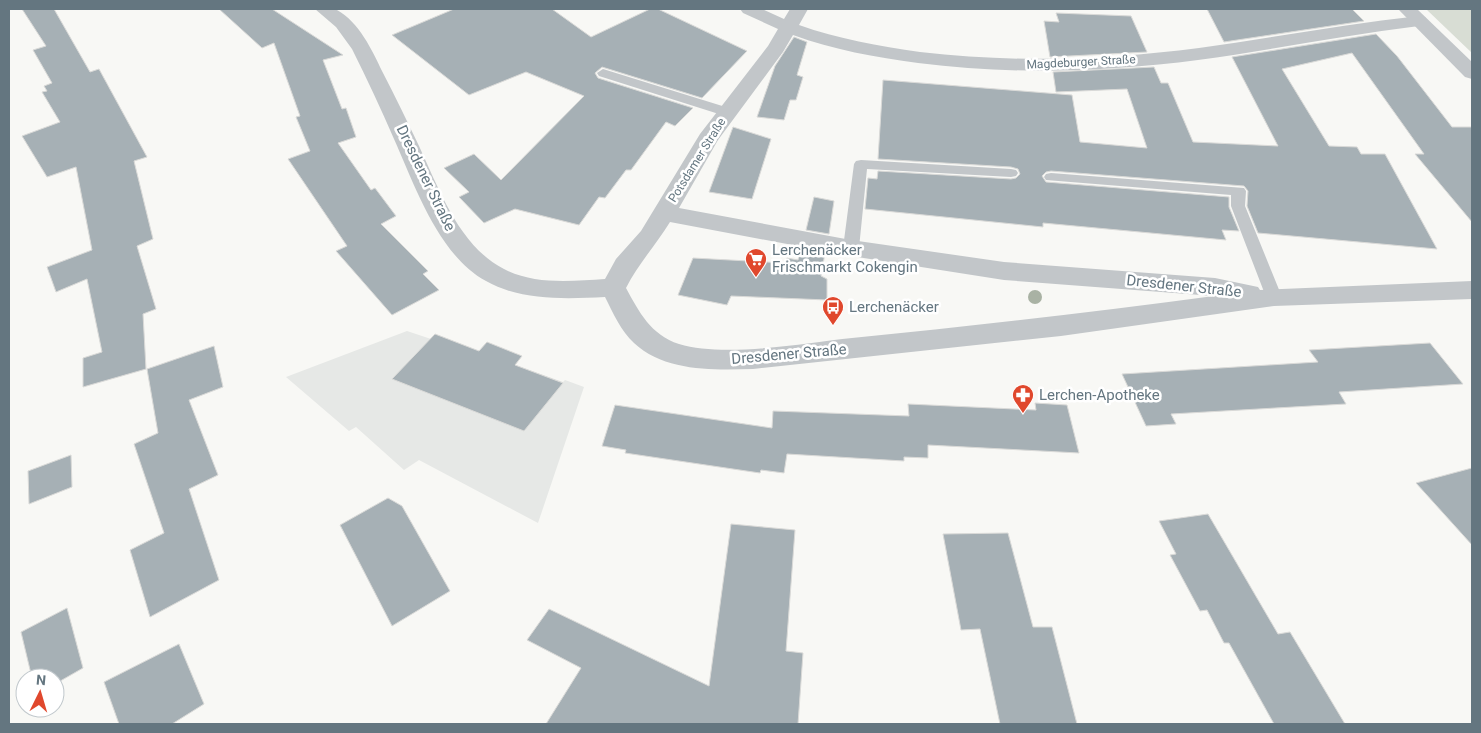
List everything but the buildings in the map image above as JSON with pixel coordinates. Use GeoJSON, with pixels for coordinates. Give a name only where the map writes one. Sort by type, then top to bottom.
{"type":"FeatureCollection","features":[{"type":"Feature","properties":{"kind":"street","name":"Dresdener Straße"},"geometry":{"type":"LineString","coordinates":[[324,9],[346,26],[356,38],[433,200],[459,244],[469,257],[488,272],[524,286],[576,290],[613,288],[629,319],[649,340],[661,348],[684,356],[717,359],[762,358],[1061,326],[1274,297],[1472,290]]}},
{"type":"Feature","properties":{"kind":"street","name":"Magdeburger Straße"},"geometry":{"type":"LineString","coordinates":[[749,9],[787,28],[821,40],[926,58],[1023,65],[1095,63],[1162,58],[1381,24],[1413,15]]}},
{"type":"Feature","properties":{"kind":"street","name":"Potsdamer Straße"},"geometry":{"type":"LineString","coordinates":[[613,288],[625,265],[649,236],[664,213],[708,139],[776,48],[799,9]]}},
{"type":"Feature","properties":{"kind":"street"},"geometry":{"type":"LineString","coordinates":[[1413,15],[1472,73]]}},
{"type":"Feature","properties":{"kind":"street","name":"Dresdener Straße"},"geometry":{"type":"LineString","coordinates":[[664,213],[851,248],[1004,271],[1215,287],[1274,297]]}},
{"type":"Feature","properties":{"kind":"street","name":"Dresdener Straße"},"geometry":{"type":"LineString","coordinates":[[1004,271],[1167,312]]}},
{"type":"Feature","properties":{"kind":"lane"},"geometry":{"type":"LineString","coordinates":[[603,73],[727,112]]}},
{"type":"Feature","properties":{"kind":"lane"},"geometry":{"type":"LineString","coordinates":[[851,248],[861,164],[1011,173]]}},
{"type":"Feature","properties":{"kind":"lane"},"geometry":{"type":"LineString","coordinates":[[1051,177],[1239,191],[1238,206],[1274,297]]}},
{"type":"Feature","properties":{"kind":"shaded area"},"geometry":{"type":"Polygon","coordinates":[[[1426,9],[1472,9],[1472,53],[1426,9]]]}},
{"type":"Feature","properties":{"kind":"shaded area"},"geometry":{"type":"Polygon","coordinates":[[[407,331],[431,339],[435,334],[479,351],[487,342],[522,356],[515,365],[563,382],[565,380],[584,387],[538,523],[419,460],[404,470],[356,427],[349,431],[286,377],[407,331]]]}},
{"type":"Feature","properties":{"kind":"place","name":"Lerchenäcker Frischmarkt Cokengin"},"geometry":{"type":"Point","coordinates":[756,278]}},
{"type":"Feature","properties":{"kind":"place","name":"Lerchenäcker"},"geometry":{"type":"Point","coordinates":[833,326]}},
{"type":"Feature","properties":{"kind":"place","name":"Lerchen-Apotheke"},"geometry":{"type":"Point","coordinates":[1023,414]}}]}
